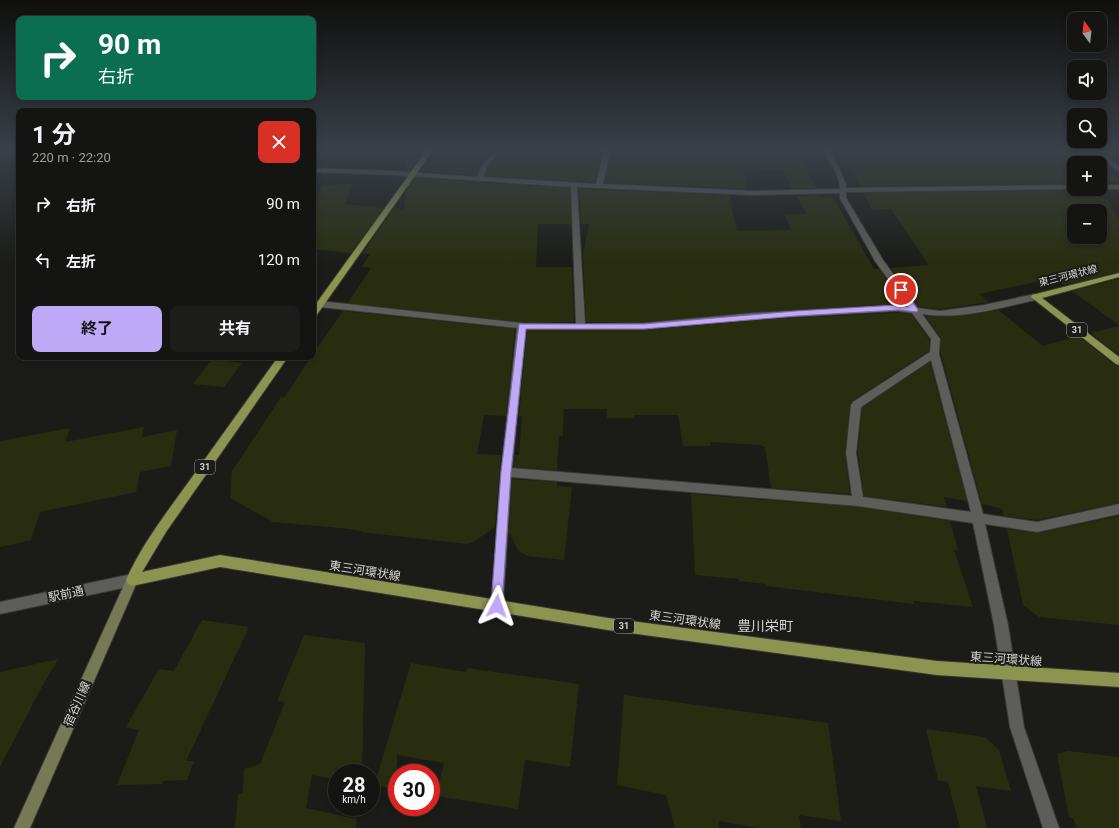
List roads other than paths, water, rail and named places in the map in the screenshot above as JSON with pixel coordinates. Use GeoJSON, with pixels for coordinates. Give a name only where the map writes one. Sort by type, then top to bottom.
{"type":"FeatureCollection","features":[{"type":"Feature","properties":{"kind":"main road"},"geometry":{"type":"LineString","coordinates":[[316,310],[402,189]]}},
{"type":"Feature","properties":{"kind":"main road","name":"東三河環状線"},"geometry":{"type":"LineString","coordinates":[[1035,297],[1119,275]]}},
{"type":"Feature","properties":{"kind":"main road","name":"東三河環状線"},"geometry":{"type":"LineString","coordinates":[[1035,297],[1119,362]]}},
{"type":"Feature","properties":{"kind":"main road","name":"31"},"geometry":{"type":"LineString","coordinates":[[132,580],[143,558],[162,528],[281,360]]}},
{"type":"Feature","properties":{"kind":"main road","name":"東三河環状線"},"geometry":{"type":"LineString","coordinates":[[132,580],[220,561],[608,624],[937,668],[1009,674],[1119,680]]}},
{"type":"Feature","properties":{"kind":"main road","name":"宿谷川線"},"geometry":{"type":"LineString","coordinates":[[22,828],[132,580]]}},
{"type":"Feature","properties":{"kind":"street"},"geometry":{"type":"LineString","coordinates":[[574,189],[580,327]]}},
{"type":"Feature","properties":{"kind":"street"},"geometry":{"type":"LineString","coordinates":[[657,189],[753,193],[1025,189]]}},
{"type":"Feature","properties":{"kind":"street"},"geometry":{"type":"LineString","coordinates":[[844,191],[843,198],[879,261],[936,339],[934,354],[978,518],[1001,625],[1017,727],[1051,828]]}},
{"type":"Feature","properties":{"kind":"street"},"geometry":{"type":"LineString","coordinates":[[320,304],[522,326],[580,327],[644,326],[752,316],[898,308],[940,314],[984,308],[1035,297]]}},
{"type":"Feature","properties":{"kind":"street"},"geometry":{"type":"LineString","coordinates":[[497,606],[506,472],[522,326]]}},
{"type":"Feature","properties":{"kind":"street"},"geometry":{"type":"LineString","coordinates":[[858,500],[852,453],[856,405],[934,354]]}},
{"type":"Feature","properties":{"kind":"street"},"geometry":{"type":"LineString","coordinates":[[506,472],[858,500],[1037,526],[1119,509]]}},
{"type":"Feature","properties":{"kind":"street","name":"駅前通"},"geometry":{"type":"LineString","coordinates":[[0,608],[132,580]]}},
{"type":"Feature","properties":{"kind":"district","name":"豊川栄町"},"geometry":{"type":"Point","coordinates":[765,626]}}]}
